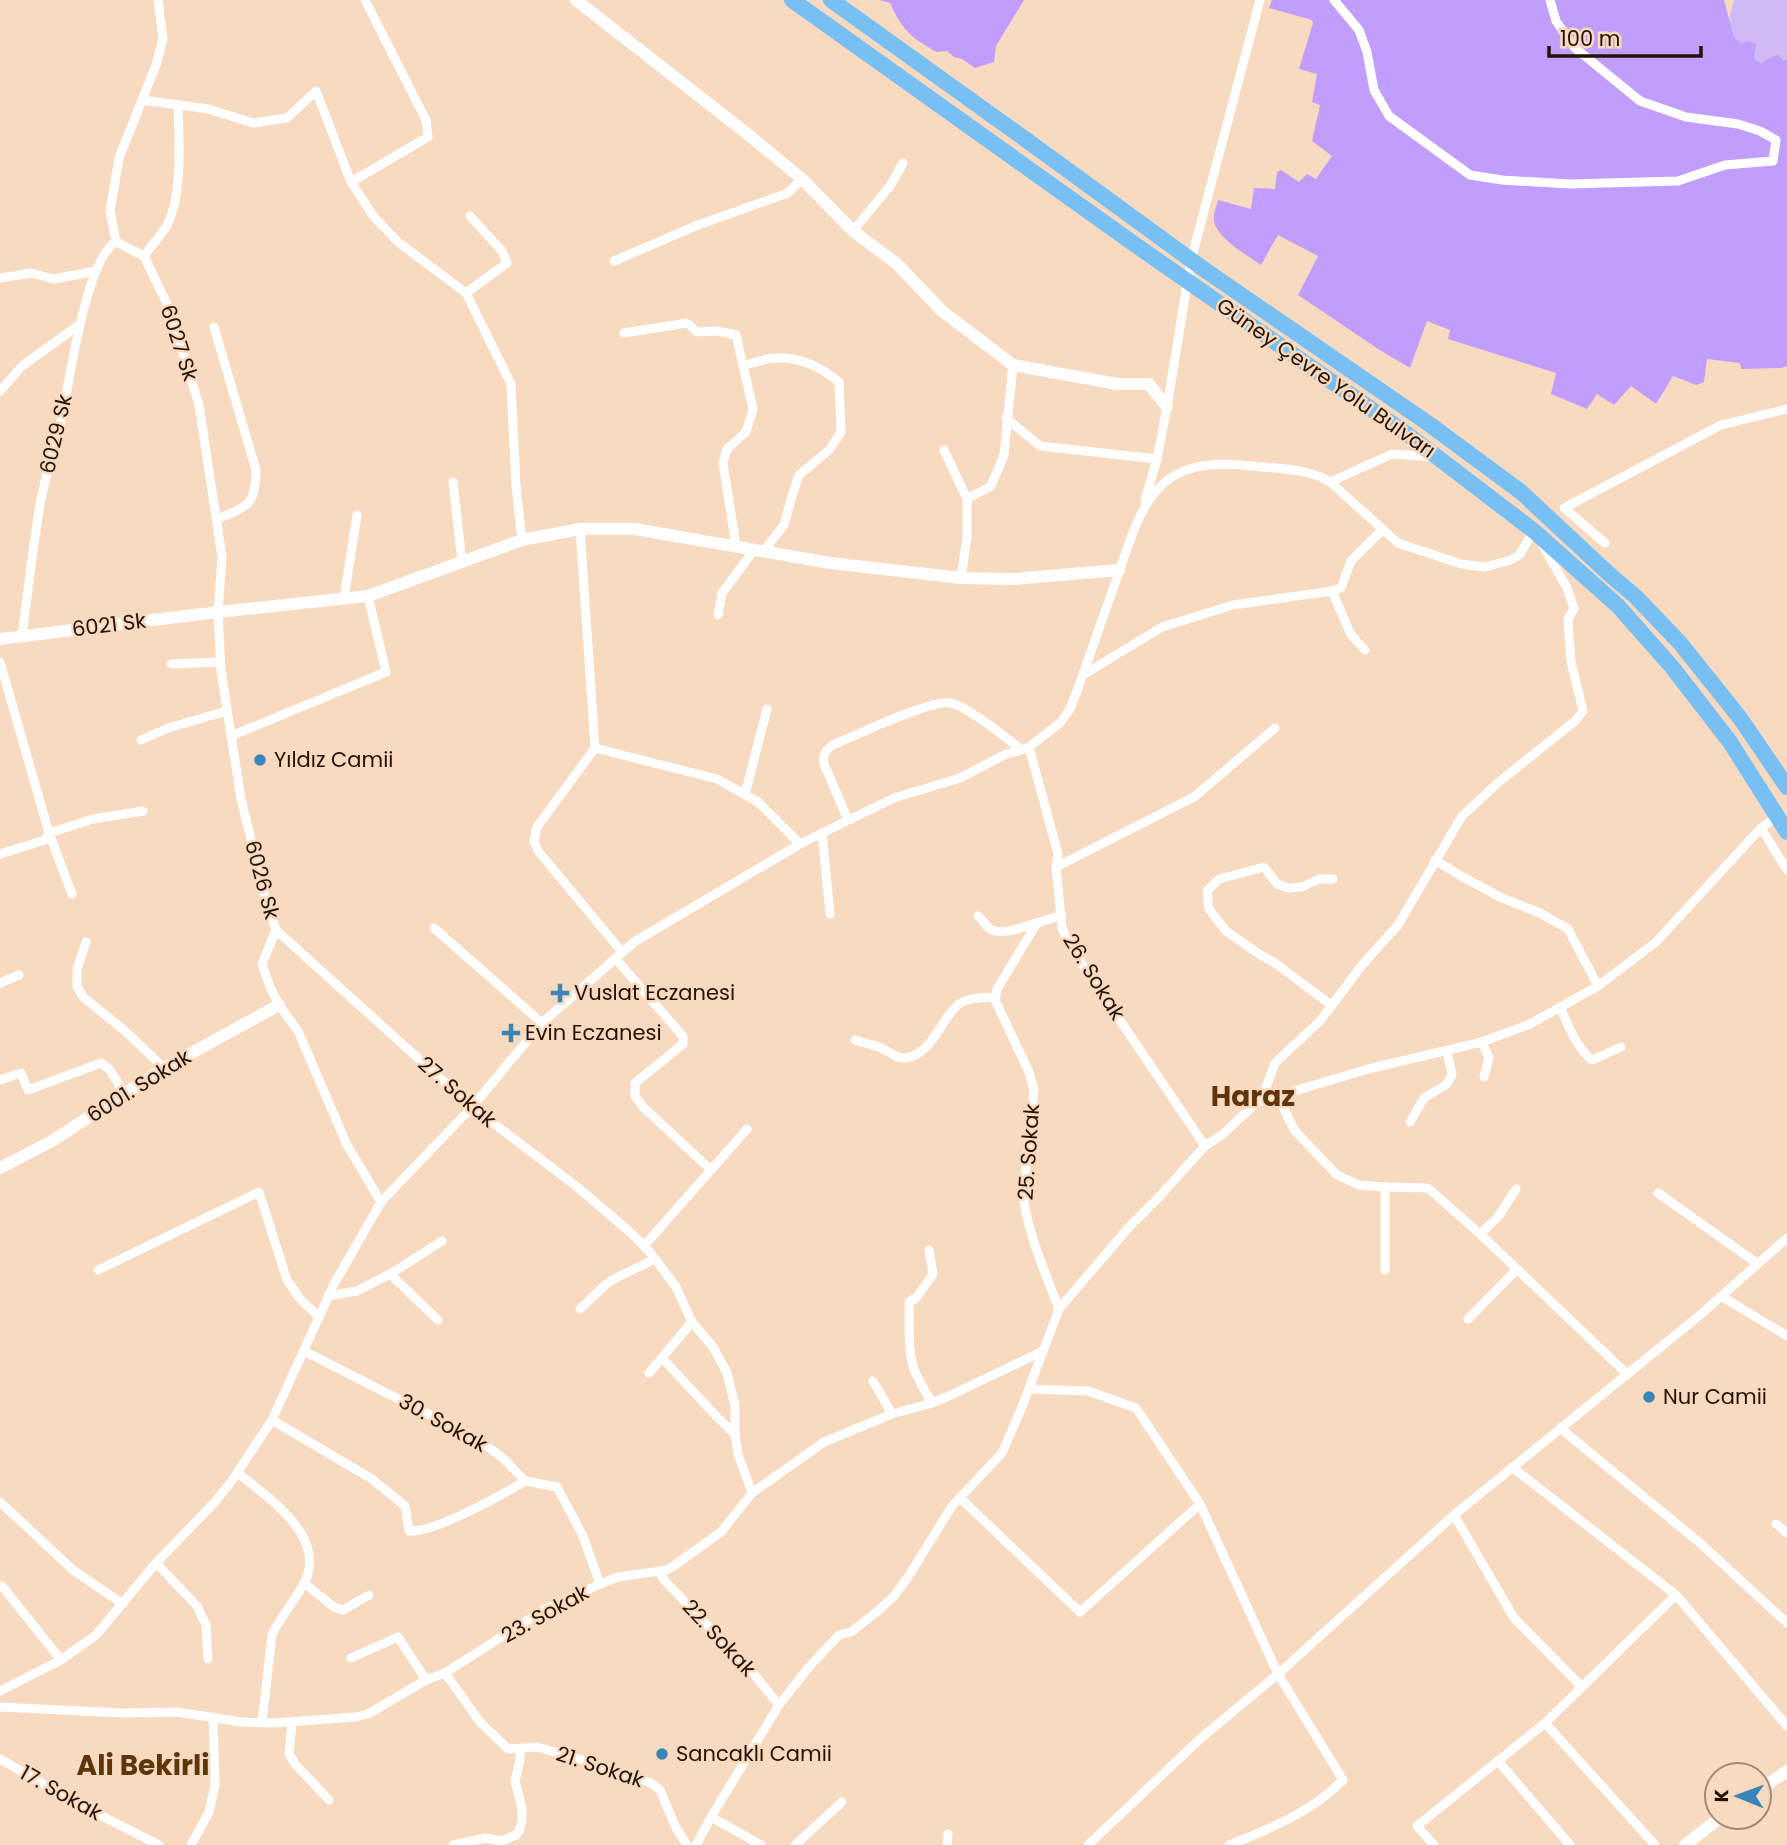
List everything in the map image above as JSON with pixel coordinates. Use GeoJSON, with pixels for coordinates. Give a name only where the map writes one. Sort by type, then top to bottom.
{"type":"FeatureCollection","features":[{"type":"Feature","properties":{"kind":"highway","name":"Güney Çevre Yolu Bulvarı"},"geometry":{"type":"LineString","coordinates":[[792,0],[1438,457],[1534,531],[1618,606],[1672,667],[1730,743],[1787,832]]}},
{"type":"Feature","properties":{"kind":"highway","name":"Güney Çevre Yolu Bulvarı"},"geometry":{"type":"LineString","coordinates":[[831,0],[1191,260],[1429,424],[1521,492],[1636,597],[1680,643],[1740,719],[1787,787]]}},
{"type":"Feature","properties":{"kind":"street"},"geometry":{"type":"LineString","coordinates":[[158,0],[163,39],[156,65],[119,158],[110,211],[116,242],[144,256],[167,224],[175,198],[180,146],[178,105]]}},
{"type":"Feature","properties":{"kind":"street"},"geometry":{"type":"LineString","coordinates":[[351,183],[428,137],[426,120],[365,0]]}},
{"type":"Feature","properties":{"kind":"street"},"geometry":{"type":"LineString","coordinates":[[576,0],[802,179],[853,231],[898,264],[942,311],[1013,365],[1116,384],[1149,384],[1167,407]]}},
{"type":"Feature","properties":{"kind":"street"},"geometry":{"type":"LineString","coordinates":[[1143,508],[1157,459],[1191,260],[1260,0]]}},
{"type":"Feature","properties":{"kind":"street"},"geometry":{"type":"LineString","coordinates":[[1334,0],[1359,30],[1367,52],[1374,90],[1390,116],[1471,175],[1502,180],[1569,184],[1678,181],[1725,165],[1773,160],[1776,140],[1760,131],[1738,124],[1686,117],[1640,101],[1574,47],[1556,21],[1550,0]]}},
{"type":"Feature","properties":{"kind":"street"},"geometry":{"type":"LineString","coordinates":[[143,100],[208,109],[253,123],[287,118],[316,91],[351,183],[374,217],[398,242],[466,293],[511,384],[516,486],[522,540]]}},
{"type":"Feature","properties":{"kind":"street"},"geometry":{"type":"LineString","coordinates":[[853,231],[890,186],[903,163]]}},
{"type":"Feature","properties":{"kind":"street"},"geometry":{"type":"LineString","coordinates":[[614,261],[698,225],[788,193],[802,179]]}},
{"type":"Feature","properties":{"kind":"street"},"geometry":{"type":"LineString","coordinates":[[466,293],[507,263],[502,251],[470,216]]}},
{"type":"Feature","properties":{"kind":"street","name":"6029 Sk"},"geometry":{"type":"LineString","coordinates":[[22,636],[41,499],[79,325],[96,271],[109,246],[116,242]]}},
{"type":"Feature","properties":{"kind":"street","name":"6027 Sk"},"geometry":{"type":"LineString","coordinates":[[144,256],[169,309],[199,405],[222,557],[218,612]]}},
{"type":"Feature","properties":{"kind":"street"},"geometry":{"type":"LineString","coordinates":[[0,278],[30,273],[54,279],[96,271]]}},
{"type":"Feature","properties":{"kind":"street"},"geometry":{"type":"LineString","coordinates":[[624,332],[687,323],[697,332],[718,331],[736,335],[753,409],[746,432],[727,449],[723,463],[736,546]]}},
{"type":"Feature","properties":{"kind":"street"},"geometry":{"type":"LineString","coordinates":[[0,391],[22,366],[79,325]]}},
{"type":"Feature","properties":{"kind":"street"},"geometry":{"type":"LineString","coordinates":[[214,327],[256,470],[256,491],[244,508],[217,519]]}},
{"type":"Feature","properties":{"kind":"street"},"geometry":{"type":"LineString","coordinates":[[718,615],[722,593],[758,551],[785,525],[799,475],[829,450],[841,432],[839,382],[830,374],[804,360],[776,358],[744,365]]}},
{"type":"Feature","properties":{"kind":"street"},"geometry":{"type":"LineString","coordinates":[[967,499],[991,486],[1004,455],[1013,365]]}},
{"type":"Feature","properties":{"kind":"street"},"geometry":{"type":"LineString","coordinates":[[1605,543],[1564,508],[1721,425],[1787,409]]}},
{"type":"Feature","properties":{"kind":"street"},"geometry":{"type":"LineString","coordinates":[[1006,418],[1040,446],[1157,459]]}},
{"type":"Feature","properties":{"kind":"street"},"geometry":{"type":"LineString","coordinates":[[944,450],[967,499],[967,537],[961,578]]}},
{"type":"Feature","properties":{"kind":"street"},"geometry":{"type":"LineString","coordinates":[[1330,482],[1392,454],[1438,457]]}},
{"type":"Feature","properties":{"kind":"street"},"geometry":{"type":"LineString","coordinates":[[0,1691],[61,1660],[96,1635],[156,1563],[215,1502],[238,1473],[272,1420],[328,1296],[381,1202],[472,1107],[542,1023],[634,942],[800,844],[894,798],[960,778],[1006,754],[1025,749],[1051,730],[1065,717],[1073,702],[1135,523],[1143,508],[1162,484],[1201,465],[1229,463],[1317,475],[1330,482],[1398,543],[1461,565],[1494,566],[1511,561],[1519,555],[1534,531],[1558,569],[1574,608],[1568,619],[1571,662],[1583,711],[1575,721],[1500,781],[1462,816],[1398,925],[1363,964],[1321,1020],[1275,1063],[1261,1101]]}},
{"type":"Feature","properties":{"kind":"street"},"geometry":{"type":"LineString","coordinates":[[453,482],[462,562]]}},
{"type":"Feature","properties":{"kind":"street"},"geometry":{"type":"LineString","coordinates":[[344,598],[357,515]]}},
{"type":"Feature","properties":{"kind":"street"},"geometry":{"type":"LineString","coordinates":[[580,529],[595,748],[537,827],[534,842],[683,1037],[683,1044],[635,1083],[634,1092],[643,1107],[711,1170]]}},
{"type":"Feature","properties":{"kind":"street","name":"6021 Sk"},"geometry":{"type":"LineString","coordinates":[[0,639],[368,596],[522,540],[580,529],[635,529],[830,563],[961,578],[1013,579],[1119,570]]}},
{"type":"Feature","properties":{"kind":"street"},"geometry":{"type":"LineString","coordinates":[[1083,675],[1162,627],[1233,605],[1340,588],[1351,561],[1382,530]]}},
{"type":"Feature","properties":{"kind":"street"},"geometry":{"type":"LineString","coordinates":[[1332,591],[1351,635],[1365,650]]}},
{"type":"Feature","properties":{"kind":"street"},"geometry":{"type":"LineString","coordinates":[[231,736],[386,672],[368,596]]}},
{"type":"Feature","properties":{"kind":"street","name":"6026 Sk"},"geometry":{"type":"LineString","coordinates":[[218,612],[220,663],[241,799],[276,930],[262,964],[279,1005],[298,1031],[347,1145],[381,1202]]}},
{"type":"Feature","properties":{"kind":"street"},"geometry":{"type":"LineString","coordinates":[[0,662],[47,836],[72,894]]}},
{"type":"Feature","properties":{"kind":"street"},"geometry":{"type":"LineString","coordinates":[[172,664],[220,663]]}},
{"type":"Feature","properties":{"kind":"street"},"geometry":{"type":"LineString","coordinates":[[848,820],[824,764],[823,755],[827,749],[929,706],[950,702],[1025,749]]}},
{"type":"Feature","properties":{"kind":"street"},"geometry":{"type":"LineString","coordinates":[[745,794],[767,709]]}},
{"type":"Feature","properties":{"kind":"street"},"geometry":{"type":"LineString","coordinates":[[142,740],[168,728],[227,710]]}},
{"type":"Feature","properties":{"kind":"street"},"geometry":{"type":"LineString","coordinates":[[1056,867],[1194,797],[1275,728]]}},
{"type":"Feature","properties":{"kind":"street"},"geometry":{"type":"LineString","coordinates":[[595,748],[717,779],[758,802],[800,844]]}},
{"type":"Feature","properties":{"kind":"street","name":"26. Sokak"},"geometry":{"type":"LineString","coordinates":[[1025,749],[1058,854],[1056,867],[1062,928],[1073,951],[1205,1146]]}},
{"type":"Feature","properties":{"kind":"street"},"geometry":{"type":"LineString","coordinates":[[0,854],[93,819],[143,811]]}},
{"type":"Feature","properties":{"kind":"street"},"geometry":{"type":"LineString","coordinates":[[696,1845],[779,1705],[839,1635],[850,1632],[879,1610],[901,1588],[952,1506],[1002,1453],[1059,1310],[1129,1227],[1205,1146],[1223,1134],[1256,1103],[1368,1069],[1482,1042],[1530,1024],[1598,986],[1656,942],[1760,828],[1778,816]]}},
{"type":"Feature","properties":{"kind":"street"},"geometry":{"type":"LineString","coordinates":[[1760,828],[1787,870]]}},
{"type":"Feature","properties":{"kind":"street"},"geometry":{"type":"LineString","coordinates":[[822,833],[830,914]]}},
{"type":"Feature","properties":{"kind":"street"},"geometry":{"type":"LineString","coordinates":[[1435,860],[1502,898],[1540,913],[1568,929],[1598,986]]}},
{"type":"Feature","properties":{"kind":"street"},"geometry":{"type":"LineString","coordinates":[[1331,1005],[1226,931],[1209,909],[1207,891],[1219,879],[1264,867],[1277,884],[1288,888],[1302,887],[1319,879],[1333,879]]}},
{"type":"Feature","properties":{"kind":"street"},"geometry":{"type":"LineString","coordinates":[[978,916],[990,929],[995,930],[1018,929],[1062,915]]}},
{"type":"Feature","properties":{"kind":"street"},"geometry":{"type":"LineString","coordinates":[[855,1040],[905,1058],[926,1047],[960,1003],[996,997],[996,989],[1037,923]]}},
{"type":"Feature","properties":{"kind":"street"},"geometry":{"type":"LineString","coordinates":[[435,928],[542,1023]]}},
{"type":"Feature","properties":{"kind":"street","name":"27. Sokak"},"geometry":{"type":"LineString","coordinates":[[276,930],[472,1107],[576,1186],[645,1246],[676,1287],[692,1322],[709,1342],[727,1373],[735,1406],[738,1454],[752,1493]]}},
{"type":"Feature","properties":{"kind":"street"},"geometry":{"type":"LineString","coordinates":[[86,942],[76,969],[77,986],[83,997],[125,1031],[164,1068]]}},
{"type":"Feature","properties":{"kind":"street"},"geometry":{"type":"LineString","coordinates":[[0,983],[19,975]]}},
{"type":"Feature","properties":{"kind":"street","name":"25. Sokak"},"geometry":{"type":"LineString","coordinates":[[996,997],[998,1008],[1029,1072],[1034,1090],[1023,1195],[1036,1248],[1059,1310]]}},
{"type":"Feature","properties":{"kind":"street","name":"6001. Sokak"},"geometry":{"type":"LineString","coordinates":[[0,1168],[52,1141],[164,1068],[279,1005]]}},
{"type":"Feature","properties":{"kind":"street"},"geometry":{"type":"LineString","coordinates":[[1560,1007],[1584,1054],[1592,1060],[1621,1047]]}},
{"type":"Feature","properties":{"kind":"street"},"geometry":{"type":"LineString","coordinates":[[1482,1042],[1489,1058],[1484,1077]]}},
{"type":"Feature","properties":{"kind":"street"},"geometry":{"type":"LineString","coordinates":[[1410,1122],[1423,1098],[1447,1085],[1452,1075],[1447,1051]]}},
{"type":"Feature","properties":{"kind":"street"},"geometry":{"type":"LineString","coordinates":[[0,1080],[21,1073],[29,1090],[102,1063],[110,1070],[124,1093]]}},
{"type":"Feature","properties":{"kind":"street"},"geometry":{"type":"LineString","coordinates":[[1277,1095],[1295,1131],[1337,1175],[1359,1185],[1428,1188],[1627,1374]]}},
{"type":"Feature","properties":{"kind":"street"},"geometry":{"type":"LineString","coordinates":[[645,1246],[747,1129]]}},
{"type":"Feature","properties":{"kind":"street"},"geometry":{"type":"LineString","coordinates":[[1385,1187],[1385,1270]]}},
{"type":"Feature","properties":{"kind":"street"},"geometry":{"type":"LineString","coordinates":[[1480,1234],[1498,1217],[1516,1189]]}},
{"type":"Feature","properties":{"kind":"street"},"geometry":{"type":"LineString","coordinates":[[98,1270],[259,1192],[288,1280],[300,1299],[319,1317]]}},
{"type":"Feature","properties":{"kind":"street"},"geometry":{"type":"LineString","coordinates":[[1658,1193],[1758,1264]]}},
{"type":"Feature","properties":{"kind":"street"},"geometry":{"type":"LineString","coordinates":[[1088,1845],[1201,1738],[1278,1674],[1454,1515],[1700,1315],[1787,1238]]}},
{"type":"Feature","properties":{"kind":"street"},"geometry":{"type":"LineString","coordinates":[[328,1296],[357,1291],[442,1241]]}},
{"type":"Feature","properties":{"kind":"street"},"geometry":{"type":"LineString","coordinates":[[929,1250],[933,1274],[916,1298],[909,1302],[909,1326],[914,1369],[932,1403]]}},
{"type":"Feature","properties":{"kind":"street"},"geometry":{"type":"LineString","coordinates":[[580,1309],[612,1280],[655,1259]]}},
{"type":"Feature","properties":{"kind":"street"},"geometry":{"type":"LineString","coordinates":[[1468,1319],[1517,1269]]}},
{"type":"Feature","properties":{"kind":"street"},"geometry":{"type":"LineString","coordinates":[[390,1274],[438,1320]]}},
{"type":"Feature","properties":{"kind":"street"},"geometry":{"type":"LineString","coordinates":[[1721,1296],[1787,1336]]}},
{"type":"Feature","properties":{"kind":"street"},"geometry":{"type":"LineString","coordinates":[[649,1373],[692,1322]]}},
{"type":"Feature","properties":{"kind":"street","name":"30. Sokak"},"geometry":{"type":"LineString","coordinates":[[304,1351],[479,1440],[504,1459],[526,1481],[557,1487],[583,1536],[600,1584]]}},
{"type":"Feature","properties":{"kind":"street","name":"23. Sokak"},"geometry":{"type":"LineString","coordinates":[[0,1707],[122,1713],[177,1712],[242,1722],[292,1722],[368,1714],[426,1680],[445,1673],[545,1609],[618,1577],[667,1570],[721,1532],[752,1493],[824,1442],[892,1414],[932,1403],[1042,1351]]}},
{"type":"Feature","properties":{"kind":"street"},"geometry":{"type":"LineString","coordinates":[[662,1358],[735,1434]]}},
{"type":"Feature","properties":{"kind":"street"},"geometry":{"type":"LineString","coordinates":[[873,1381],[892,1414]]}},
{"type":"Feature","properties":{"kind":"street"},"geometry":{"type":"LineString","coordinates":[[1028,1389],[1088,1391],[1136,1408],[1200,1504],[1278,1674],[1343,1780],[1331,1793],[1252,1841],[1229,1845]]}},
{"type":"Feature","properties":{"kind":"street"},"geometry":{"type":"LineString","coordinates":[[272,1420],[372,1479],[405,1506],[409,1531],[441,1523],[526,1481]]}},
{"type":"Feature","properties":{"kind":"street"},"geometry":{"type":"LineString","coordinates":[[1560,1428],[1700,1543],[1787,1623]]}},
{"type":"Feature","properties":{"kind":"street"},"geometry":{"type":"LineString","coordinates":[[1512,1467],[1676,1595],[1787,1726]]}},
{"type":"Feature","properties":{"kind":"street"},"geometry":{"type":"LineString","coordinates":[[238,1473],[276,1505],[300,1530],[309,1556],[309,1570],[304,1583],[272,1635],[262,1722]]}},
{"type":"Feature","properties":{"kind":"street"},"geometry":{"type":"LineString","coordinates":[[960,1498],[1080,1612],[1200,1504]]}},
{"type":"Feature","properties":{"kind":"street"},"geometry":{"type":"LineString","coordinates":[[0,1502],[74,1570],[122,1604]]}},
{"type":"Feature","properties":{"kind":"street"},"geometry":{"type":"LineString","coordinates":[[1454,1515],[1514,1618],[1582,1687]]}},
{"type":"Feature","properties":{"kind":"street"},"geometry":{"type":"LineString","coordinates":[[1776,1524],[1787,1533]]}},
{"type":"Feature","properties":{"kind":"street"},"geometry":{"type":"LineString","coordinates":[[156,1563],[197,1606],[206,1625],[208,1659]]}},
{"type":"Feature","properties":{"kind":"street","name":"22. Sokak"},"geometry":{"type":"LineString","coordinates":[[659,1571],[664,1580],[752,1672],[779,1705]]}},
{"type":"Feature","properties":{"kind":"street"},"geometry":{"type":"LineString","coordinates":[[304,1583],[334,1608],[342,1610],[369,1595]]}},
{"type":"Feature","properties":{"kind":"street"},"geometry":{"type":"LineString","coordinates":[[2,1586],[61,1660]]}},
{"type":"Feature","properties":{"kind":"street"},"geometry":{"type":"LineString","coordinates":[[1434,1845],[1417,1826],[1545,1723],[1676,1595]]}},
{"type":"Feature","properties":{"kind":"street"},"geometry":{"type":"LineString","coordinates":[[351,1658],[398,1637],[426,1680]]}},
{"type":"Feature","properties":{"kind":"street","name":"21. Sokak"},"geometry":{"type":"LineString","coordinates":[[445,1673],[480,1722],[508,1749],[537,1747],[651,1783],[660,1790],[676,1828],[687,1845]]}},
{"type":"Feature","properties":{"kind":"street"},"geometry":{"type":"LineString","coordinates":[[191,1845],[209,1812],[213,1795],[213,1717]]}},
{"type":"Feature","properties":{"kind":"street"},"geometry":{"type":"LineString","coordinates":[[292,1722],[289,1754],[328,1800]]}},
{"type":"Feature","properties":{"kind":"street"},"geometry":{"type":"LineString","coordinates":[[1545,1723],[1655,1845]]}},
{"type":"Feature","properties":{"kind":"street"},"geometry":{"type":"LineString","coordinates":[[453,1845],[485,1838],[502,1841],[519,1831],[522,1808],[515,1781],[520,1749]]}},
{"type":"Feature","properties":{"kind":"street","name":"17. Sokak"},"geometry":{"type":"LineString","coordinates":[[0,1759],[74,1802],[159,1845]]}},
{"type":"Feature","properties":{"kind":"street"},"geometry":{"type":"LineString","coordinates":[[1498,1761],[1570,1845]]}},
{"type":"Feature","properties":{"kind":"street"},"geometry":{"type":"LineString","coordinates":[[795,1845],[842,1802]]}},
{"type":"Feature","properties":{"kind":"street"},"geometry":{"type":"LineString","coordinates":[[711,1817],[761,1845]]}},
{"type":"Feature","properties":{"kind":"street"},"geometry":{"type":"LineString","coordinates":[[1685,1845],[1703,1831]]}},
{"type":"Feature","properties":{"kind":"street"},"geometry":{"type":"LineString","coordinates":[[947,1845],[948,1834]]}},
{"type":"Feature","properties":{"kind":"street"},"geometry":{"type":"LineString","coordinates":[[516,1835],[522,1845]]}},
{"type":"Feature","properties":{"kind":"shaded area"},"geometry":{"type":"Polygon","coordinates":[[[879,0],[1024,0],[996,46],[994,62],[975,68],[947,51],[934,51],[911,36],[890,3],[879,0]]]}},
{"type":"Feature","properties":{"kind":"shaded area"},"geometry":{"type":"Polygon","coordinates":[[[1272,0],[1724,0],[1734,37],[1741,44],[1747,41],[1756,44],[1754,58],[1761,64],[1778,55],[1784,61],[1787,60],[1787,366],[1741,369],[1740,363],[1707,359],[1704,382],[1696,385],[1673,376],[1656,404],[1631,386],[1614,405],[1597,394],[1587,409],[1551,394],[1556,373],[1448,339],[1450,330],[1427,321],[1410,368],[1298,295],[1318,256],[1278,235],[1261,265],[1224,238],[1215,224],[1214,217],[1218,200],[1251,209],[1254,188],[1275,189],[1277,172],[1281,170],[1299,182],[1307,174],[1316,179],[1332,156],[1312,141],[1320,105],[1312,102],[1317,74],[1299,69],[1312,20],[1269,8],[1272,0]]]}},
{"type":"Feature","properties":{"kind":"shaded area"},"geometry":{"type":"Polygon","coordinates":[[[1734,0],[1787,0],[1787,195],[1734,73],[1730,15],[1734,0]]]}},
{"type":"Feature","properties":{"kind":"place","name":"Yıldız Camii"},"geometry":{"type":"Point","coordinates":[260,760]}},
{"type":"Feature","properties":{"kind":"place","name":"Vuslat Eczanesi"},"geometry":{"type":"Point","coordinates":[560,993]}},
{"type":"Feature","properties":{"kind":"place","name":"Evin Eczanesi"},"geometry":{"type":"Point","coordinates":[511,1033]}},
{"type":"Feature","properties":{"kind":"place","name":"Nur Camii"},"geometry":{"type":"Point","coordinates":[1649,1397]}},
{"type":"Feature","properties":{"kind":"place","name":"Sancaklı Camii"},"geometry":{"type":"Point","coordinates":[662,1754]}},
{"type":"Feature","properties":{"kind":"district","name":"Haraz"},"geometry":{"type":"Point","coordinates":[1253,1096]}},
{"type":"Feature","properties":{"kind":"district","name":"Ali Bekirli"},"geometry":{"type":"Point","coordinates":[143,1765]}}]}
